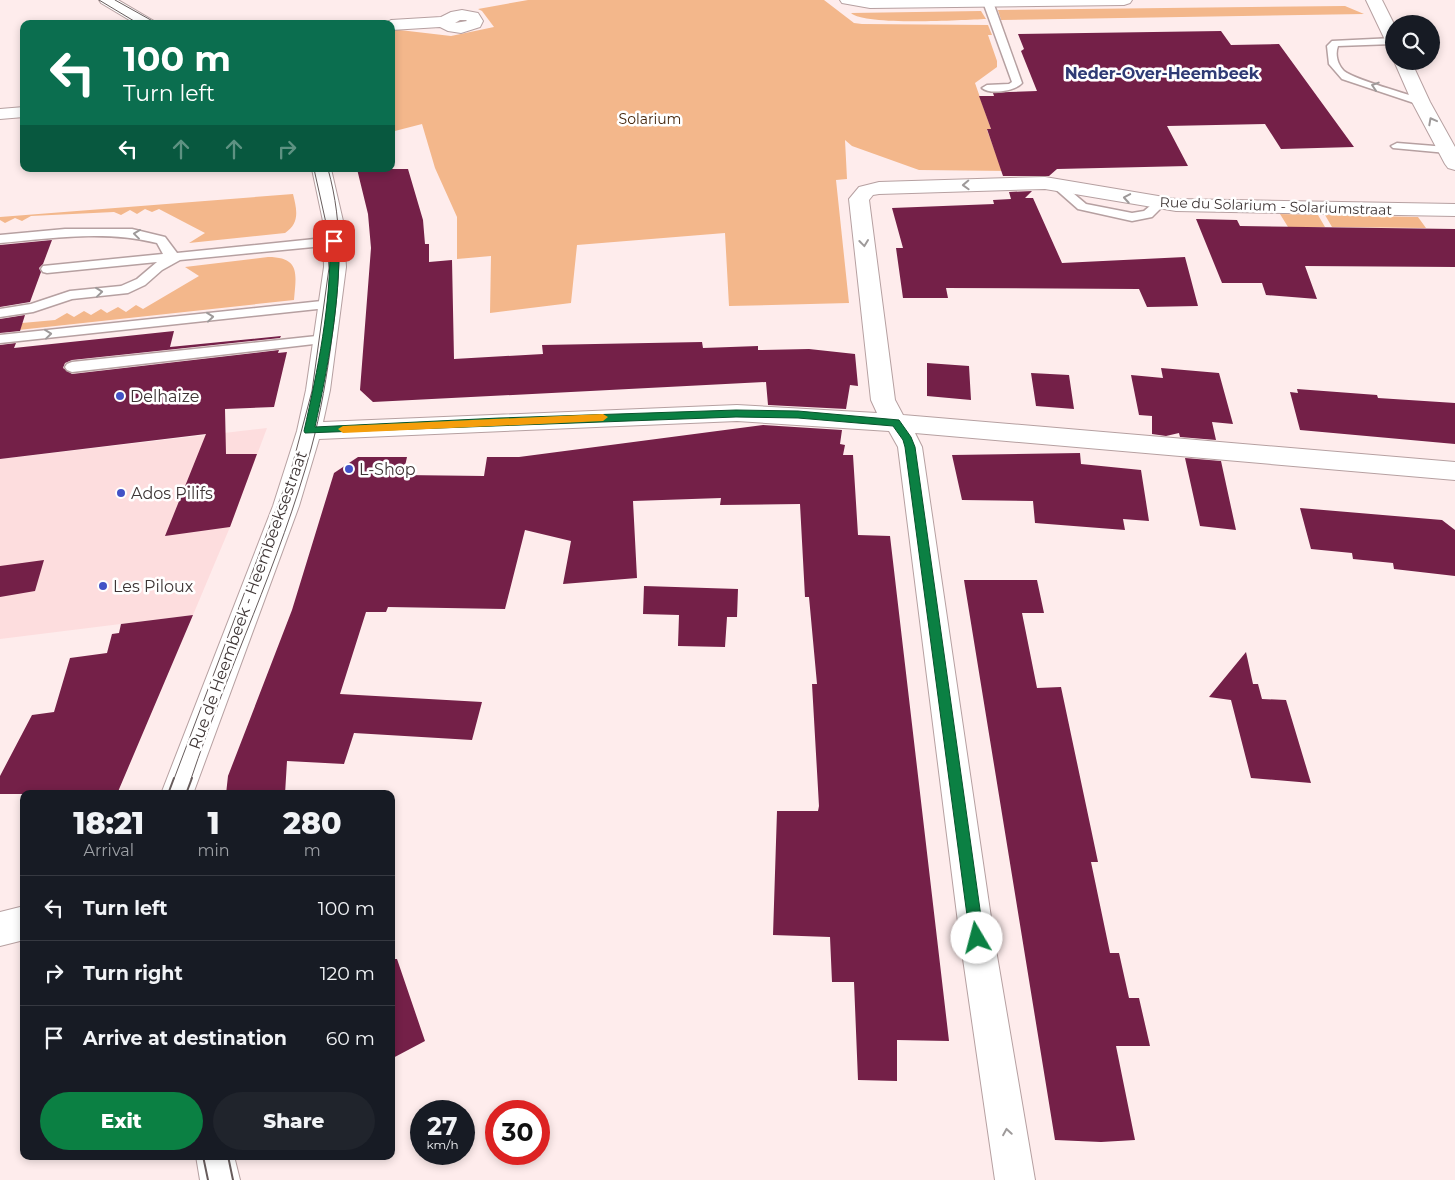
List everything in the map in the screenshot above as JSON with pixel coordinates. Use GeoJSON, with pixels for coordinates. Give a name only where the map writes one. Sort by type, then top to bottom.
{"type":"FeatureCollection","features":[{"type":"Feature","properties":{"kind":"street"},"geometry":{"type":"LineString","coordinates":[[107,0],[141,20]]}},
{"type":"Feature","properties":{"kind":"street"},"geometry":{"type":"LineString","coordinates":[[848,0],[870,3],[1124,0]]}},
{"type":"Feature","properties":{"kind":"street"},"geometry":{"type":"LineString","coordinates":[[1357,0],[1376,5],[1385,24]]}},
{"type":"Feature","properties":{"kind":"street"},"geometry":{"type":"LineString","coordinates":[[395,25],[453,12]]}},
{"type":"Feature","properties":{"kind":"street"},"geometry":{"type":"LineString","coordinates":[[1406,70],[1451,157]]}},
{"type":"Feature","properties":{"kind":"street"},"geometry":{"type":"LineString","coordinates":[[0,114],[20,112]]}},
{"type":"Feature","properties":{"kind":"street","name":"Rue de Heembeek - Heembeeksestraat"},"geometry":{"type":"LineString","coordinates":[[179,790],[286,506],[309,431],[326,339],[335,266],[330,205],[322,172]]}},
{"type":"Feature","properties":{"kind":"street","name":"Rue du Solarium - Solariumstraat"},"geometry":{"type":"LineString","coordinates":[[896,423],[886,410],[884,400],[859,204],[861,195],[872,189],[1034,183],[1190,206],[1455,210]]}},
{"type":"Feature","properties":{"kind":"street"},"geometry":{"type":"LineString","coordinates":[[309,431],[736,413],[798,415],[1455,470]]}},
{"type":"Feature","properties":{"kind":"street"},"geometry":{"type":"LineString","coordinates":[[896,423],[908,439],[910,447],[977,938],[1015,1180]]}},
{"type":"Feature","properties":{"kind":"street"},"geometry":{"type":"LineString","coordinates":[[0,929],[20,924]]}},
{"type":"Feature","properties":{"kind":"street"},"geometry":{"type":"LineString","coordinates":[[216,1160],[220,1180]]}},
{"type":"Feature","properties":{"kind":"lane"},"geometry":{"type":"LineString","coordinates":[[987,88],[1012,87],[1016,84],[988,2]]}},
{"type":"Feature","properties":{"kind":"lane"},"geometry":{"type":"LineString","coordinates":[[1385,42],[1335,43],[1332,46],[1333,62],[1340,73],[1346,77],[1421,102]]}},
{"type":"Feature","properties":{"kind":"lane"},"geometry":{"type":"LineString","coordinates":[[1397,146],[1451,157]]}},
{"type":"Feature","properties":{"kind":"lane"},"geometry":{"type":"LineString","coordinates":[[0,239],[65,233],[132,233],[161,240],[165,243],[170,253],[176,257]]}},
{"type":"Feature","properties":{"kind":"lane"},"geometry":{"type":"LineString","coordinates":[[47,269],[334,241]]}},
{"type":"Feature","properties":{"kind":"lane"},"geometry":{"type":"LineString","coordinates":[[0,312],[33,308],[70,295],[122,290],[132,287],[164,263],[176,257]]}},
{"type":"Feature","properties":{"kind":"lane"},"geometry":{"type":"LineString","coordinates":[[0,339],[331,304]]}},
{"type":"Feature","properties":{"kind":"lane"},"geometry":{"type":"LineString","coordinates":[[72,367],[326,339]]}},
{"type":"Feature","properties":{"kind":"shaded area"},"geometry":{"type":"Polygon","coordinates":[[[267,428],[230,527],[193,615],[0,639],[0,459],[267,428]]]}},
{"type":"Feature","properties":{"kind":"green space","name":"Solarium"},"geometry":{"type":"Polygon","coordinates":[[[528,0],[824,0],[854,23],[988,25],[992,35],[988,35],[997,61],[997,67],[975,83],[991,129],[987,130],[996,154],[999,155],[1009,171],[919,170],[852,146],[845,140],[847,179],[836,180],[849,303],[729,306],[725,233],[577,245],[571,303],[490,313],[491,256],[457,259],[457,217],[435,168],[422,124],[395,131],[395,29],[451,36],[494,27],[482,11],[478,9],[528,0]]]}},
{"type":"Feature","properties":{"kind":"green space"},"geometry":{"type":"Polygon","coordinates":[[[1345,6],[1364,14],[1001,20],[998,10],[1345,6]]]}},
{"type":"Feature","properties":{"kind":"green space"},"geometry":{"type":"Polygon","coordinates":[[[981,11],[986,19],[894,21],[875,20],[851,13],[981,11]]]}},
{"type":"Feature","properties":{"kind":"green space"},"geometry":{"type":"Polygon","coordinates":[[[293,194],[296,216],[293,225],[285,233],[189,243],[205,233],[159,209],[152,212],[145,209],[137,214],[130,210],[121,215],[114,212],[31,216],[22,221],[15,218],[5,223],[0,220],[0,217],[293,194]]]}},
{"type":"Feature","properties":{"kind":"green space"},"geometry":{"type":"Polygon","coordinates":[[[1280,214],[1318,215],[1325,227],[1288,227],[1280,214]]]}},
{"type":"Feature","properties":{"kind":"green space"},"geometry":{"type":"Polygon","coordinates":[[[1325,215],[1418,217],[1426,228],[1332,227],[1325,215]]]}},
{"type":"Feature","properties":{"kind":"green space"},"geometry":{"type":"Polygon","coordinates":[[[268,257],[286,260],[291,264],[295,275],[294,300],[0,332],[0,325],[55,320],[67,313],[74,317],[84,311],[91,315],[101,309],[107,313],[118,307],[126,312],[136,305],[143,309],[199,276],[185,267],[268,257]]]}},
{"type":"Feature","properties":{"kind":"building"},"geometry":{"type":"Polygon","coordinates":[[[1221,31],[1231,45],[1279,44],[1354,147],[1281,149],[1265,124],[1167,126],[1188,166],[1057,169],[1049,176],[1003,176],[987,129],[991,129],[979,96],[994,96],[993,93],[1037,91],[1021,51],[1024,49],[1018,34],[1221,31]]]}},
{"type":"Feature","properties":{"kind":"building"},"geometry":{"type":"Polygon","coordinates":[[[395,169],[408,169],[423,220],[425,244],[429,244],[429,262],[452,260],[454,359],[543,354],[542,345],[702,342],[703,348],[758,346],[758,350],[809,349],[855,354],[858,386],[850,385],[846,409],[768,405],[766,382],[373,402],[360,390],[371,248],[368,214],[358,172],[395,172],[395,169]]]}},
{"type":"Feature","properties":{"kind":"building"},"geometry":{"type":"Polygon","coordinates":[[[1032,191],[1025,198],[1033,198],[1062,263],[1185,257],[1198,306],[1147,307],[1139,289],[946,288],[948,298],[903,298],[896,248],[903,248],[892,208],[994,204],[993,200],[1011,199],[1009,192],[1032,191]]]}},
{"type":"Feature","properties":{"kind":"building"},"geometry":{"type":"Polygon","coordinates":[[[1196,219],[1237,220],[1240,226],[1455,229],[1455,267],[1305,266],[1317,299],[1266,295],[1262,283],[1222,283],[1196,219]]]}},
{"type":"Feature","properties":{"kind":"building"},"geometry":{"type":"Polygon","coordinates":[[[52,240],[43,264],[39,268],[41,272],[30,302],[0,307],[0,245],[52,240]]]}},
{"type":"Feature","properties":{"kind":"building"},"geometry":{"type":"Polygon","coordinates":[[[25,315],[20,331],[0,333],[0,319],[25,315]]]}},
{"type":"Feature","properties":{"kind":"building"},"geometry":{"type":"Polygon","coordinates":[[[174,331],[170,347],[281,336],[280,338],[72,360],[65,363],[63,368],[72,374],[279,350],[278,353],[287,352],[274,407],[225,409],[226,454],[257,454],[230,527],[165,536],[206,434],[0,459],[0,345],[16,343],[14,348],[174,331]]]}},
{"type":"Feature","properties":{"kind":"building"},"geometry":{"type":"Polygon","coordinates":[[[927,363],[969,366],[971,400],[927,396],[927,363]]]}},
{"type":"Feature","properties":{"kind":"building"},"geometry":{"type":"Polygon","coordinates":[[[1161,368],[1219,373],[1233,424],[1212,422],[1216,440],[1180,437],[1179,433],[1166,436],[1152,434],[1152,416],[1139,415],[1131,375],[1163,378],[1161,368]]]}},
{"type":"Feature","properties":{"kind":"building"},"geometry":{"type":"Polygon","coordinates":[[[1031,373],[1069,375],[1074,409],[1036,406],[1031,373]]]}},
{"type":"Feature","properties":{"kind":"building"},"geometry":{"type":"Polygon","coordinates":[[[1297,389],[1377,395],[1378,398],[1455,403],[1455,444],[1300,430],[1290,392],[1298,393],[1297,389]]]}},
{"type":"Feature","properties":{"kind":"building"},"geometry":{"type":"Polygon","coordinates":[[[763,425],[842,430],[840,444],[845,445],[843,455],[853,455],[858,535],[890,536],[949,1041],[897,1040],[897,1081],[858,1080],[854,982],[832,982],[830,937],[773,935],[777,811],[818,811],[819,806],[812,684],[817,684],[809,597],[805,597],[800,504],[720,505],[721,498],[633,501],[637,578],[563,584],[571,541],[525,530],[505,609],[388,607],[386,612],[366,612],[340,694],[482,702],[472,740],[354,733],[344,764],[287,761],[285,790],[226,790],[228,776],[292,610],[334,473],[358,457],[407,457],[403,475],[484,476],[487,457],[519,457],[763,425]]]}},
{"type":"Feature","properties":{"kind":"building"},"geometry":{"type":"Polygon","coordinates":[[[1080,453],[1081,464],[1141,470],[1149,521],[1123,519],[1125,530],[1035,523],[1033,501],[962,500],[952,455],[1080,453]]]}},
{"type":"Feature","properties":{"kind":"building"},"geometry":{"type":"Polygon","coordinates":[[[1185,458],[1221,461],[1236,530],[1200,526],[1185,458]]]}},
{"type":"Feature","properties":{"kind":"building"},"geometry":{"type":"Polygon","coordinates":[[[1300,508],[1442,520],[1455,530],[1455,576],[1394,569],[1393,563],[1353,559],[1352,553],[1311,549],[1300,508]]]}},
{"type":"Feature","properties":{"kind":"building"},"geometry":{"type":"Polygon","coordinates":[[[44,560],[35,591],[0,597],[0,566],[44,560]]]}},
{"type":"Feature","properties":{"kind":"building"},"geometry":{"type":"Polygon","coordinates":[[[964,580],[1037,580],[1044,613],[1022,613],[1037,688],[1061,687],[1098,862],[1091,862],[1110,953],[1119,953],[1129,998],[1139,998],[1150,1046],[1116,1046],[1135,1140],[1101,1142],[1055,1140],[964,580]]]}},
{"type":"Feature","properties":{"kind":"building"},"geometry":{"type":"Polygon","coordinates":[[[644,586],[738,589],[737,617],[727,617],[725,647],[678,646],[679,615],[643,614],[644,586]]]}},
{"type":"Feature","properties":{"kind":"building"},"geometry":{"type":"Polygon","coordinates":[[[193,615],[119,790],[20,790],[20,794],[0,794],[0,776],[32,715],[54,712],[70,658],[107,653],[112,634],[119,633],[121,624],[193,615]]]}},
{"type":"Feature","properties":{"kind":"building"},"geometry":{"type":"Polygon","coordinates":[[[1246,652],[1253,684],[1258,684],[1262,699],[1286,700],[1311,783],[1251,778],[1231,700],[1209,697],[1246,652]]]}},
{"type":"Feature","properties":{"kind":"building"},"geometry":{"type":"Polygon","coordinates":[[[395,959],[397,959],[425,1041],[395,1057],[395,959]]]}},
{"type":"Feature","properties":{"kind":"tram line"},"geometry":{"type":"LineString","coordinates":[[99,0],[132,20]]}},
{"type":"Feature","properties":{"kind":"tram line"},"geometry":{"type":"LineString","coordinates":[[115,0],[151,20]]}},
{"type":"Feature","properties":{"kind":"tram line"},"geometry":{"type":"LineString","coordinates":[[174,779],[291,470],[312,391],[329,268],[326,223],[315,172]]}},
{"type":"Feature","properties":{"kind":"tram line"},"geometry":{"type":"LineString","coordinates":[[191,779],[284,533],[318,421],[335,316],[339,253],[336,211],[329,172]]}},
{"type":"Feature","properties":{"kind":"tram line"},"geometry":{"type":"LineString","coordinates":[[170,790],[174,778]]}},
{"type":"Feature","properties":{"kind":"tram line"},"geometry":{"type":"LineString","coordinates":[[188,790],[192,778]]}},
{"type":"Feature","properties":{"kind":"tram line"},"geometry":{"type":"LineString","coordinates":[[204,1160],[208,1180]]}},
{"type":"Feature","properties":{"kind":"tram line"},"geometry":{"type":"LineString","coordinates":[[229,1160],[233,1180]]}},
{"type":"Feature","properties":{"kind":"slow traffic"},"geometry":{"type":"LineString","coordinates":[[343,429],[603,417]]}},
{"type":"Feature","properties":{"kind":"place","name":"Delhaize"},"geometry":{"type":"Point","coordinates":[120,396]}},
{"type":"Feature","properties":{"kind":"place","name":"L-Shop"},"geometry":{"type":"Point","coordinates":[349,469]}},
{"type":"Feature","properties":{"kind":"place","name":"Ados Pilifs"},"geometry":{"type":"Point","coordinates":[121,493]}},
{"type":"Feature","properties":{"kind":"place","name":"Les Piloux"},"geometry":{"type":"Point","coordinates":[103,586]}},
{"type":"Feature","properties":{"kind":"district","name":"Neder-Over-Heembeek"},"geometry":{"type":"Point","coordinates":[1162,73]}},
{"type":"Feature","properties":{"kind":"route"},"geometry":{"type":"LineString","coordinates":[[334,241],[335,266],[331,304],[318,390],[309,431],[499,421],[736,413],[798,415],[896,423],[908,439],[910,447],[977,938]]}}]}
